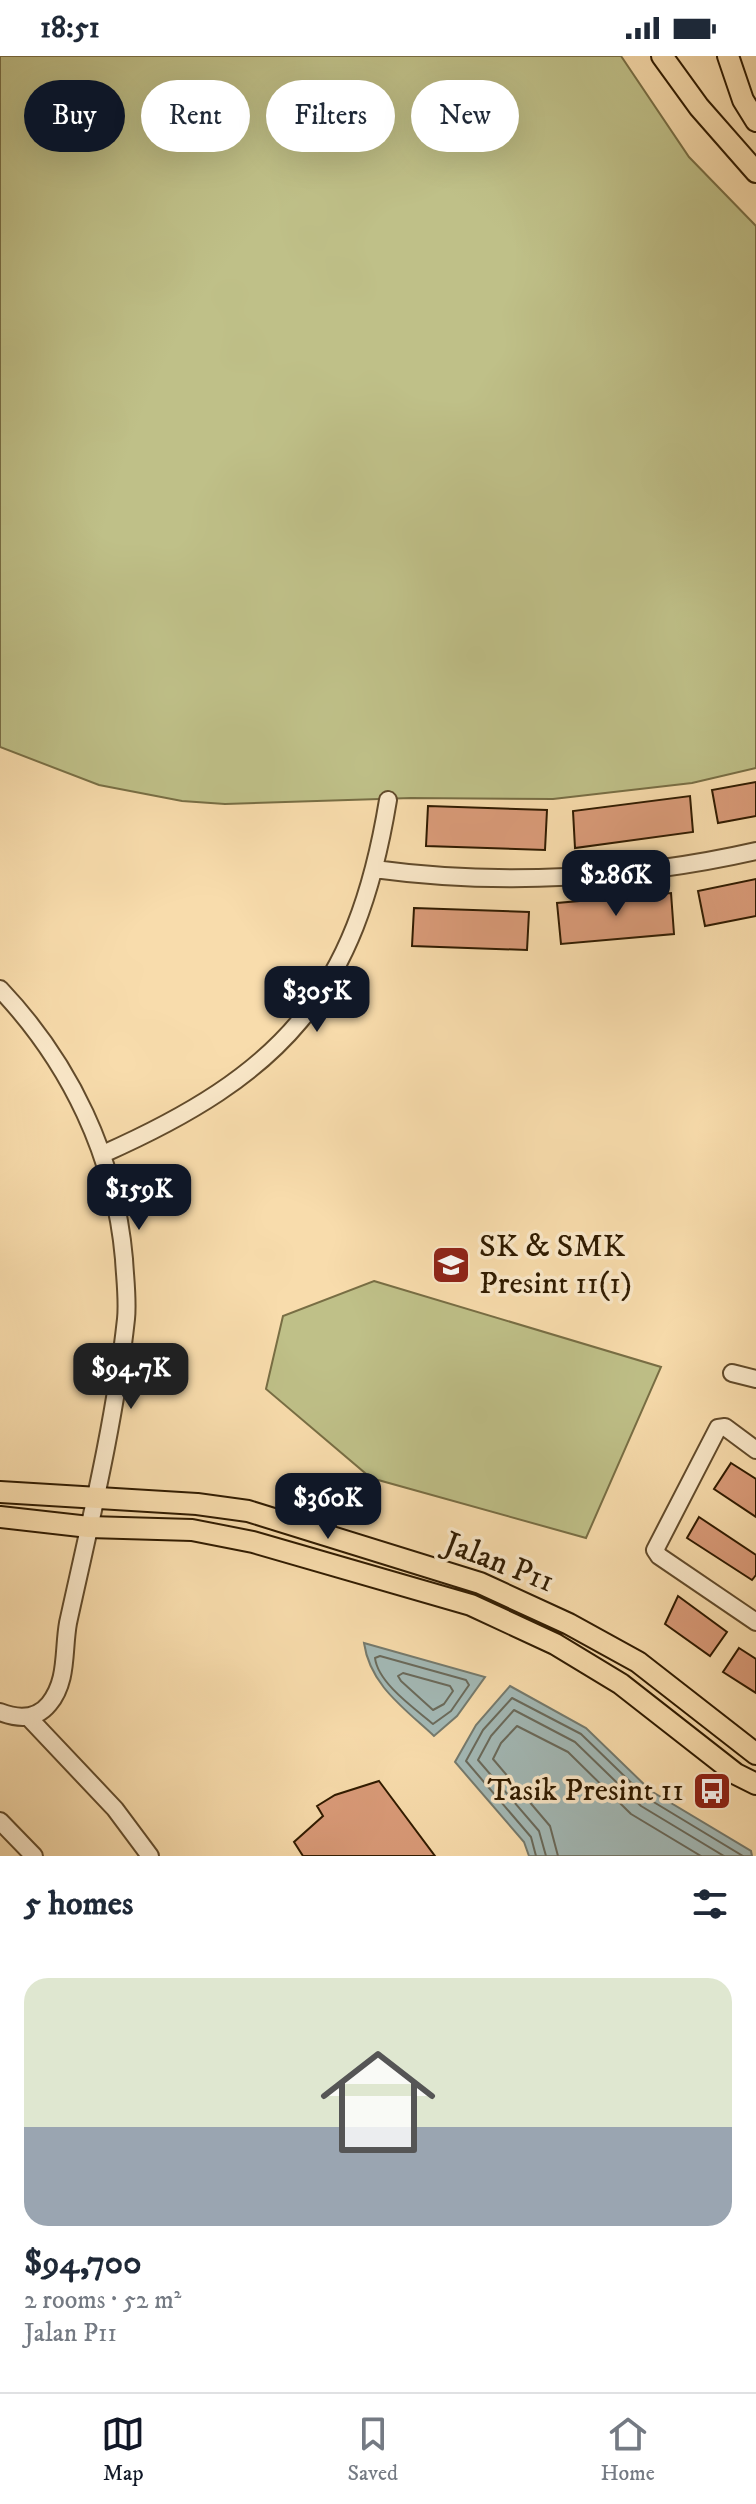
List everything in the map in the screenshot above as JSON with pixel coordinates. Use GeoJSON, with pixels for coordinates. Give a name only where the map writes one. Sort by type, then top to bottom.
{"type":"FeatureCollection","features":[{"type":"Feature","properties":{"kind":"main road"},"geometry":{"type":"LineString","coordinates":[[662,56],[719,131],[756,172]]}},
{"type":"Feature","properties":{"kind":"main road"},"geometry":{"type":"LineString","coordinates":[[728,56],[743,100],[756,121]]}},
{"type":"Feature","properties":{"kind":"main road","name":"Jalan P11"},"geometry":{"type":"LineString","coordinates":[[0,1492],[248,1511],[480,1583],[569,1624],[638,1662],[756,1754]]}},
{"type":"Feature","properties":{"kind":"main road","name":"Jalan P11"},"geometry":{"type":"LineString","coordinates":[[0,1517],[89,1527],[192,1530],[253,1542],[471,1605],[555,1644],[621,1684],[736,1774],[756,1784]]}},
{"type":"Feature","properties":{"kind":"street"},"geometry":{"type":"LineString","coordinates":[[103,1154],[154,1131],[218,1094],[294,1031],[343,957],[374,869],[388,800]]}},
{"type":"Feature","properties":{"kind":"street"},"geometry":{"type":"LineString","coordinates":[[374,869],[416,875],[554,877],[647,869],[756,851]]}},
{"type":"Feature","properties":{"kind":"street"},"geometry":{"type":"LineString","coordinates":[[0,989],[54,1055],[88,1115],[103,1154],[124,1256],[126,1317],[96,1498],[66,1634],[61,1682],[48,1705],[29,1718]]}},
{"type":"Feature","properties":{"kind":"street"},"geometry":{"type":"LineString","coordinates":[[732,1373],[756,1379]]}},
{"type":"Feature","properties":{"kind":"street"},"geometry":{"type":"LineString","coordinates":[[756,1450],[725,1427],[718,1428],[655,1550],[659,1556],[756,1622]]}},
{"type":"Feature","properties":{"kind":"street"},"geometry":{"type":"LineString","coordinates":[[0,1712],[29,1718],[115,1809],[150,1856]]}},
{"type":"Feature","properties":{"kind":"street"},"geometry":{"type":"LineString","coordinates":[[0,1821],[34,1856]]}},
{"type":"Feature","properties":{"kind":"green space"},"geometry":{"type":"Polygon","coordinates":[[[0,56],[621,56],[689,157],[756,226],[756,768],[692,783],[553,799],[411,798],[225,804],[182,801],[99,785],[0,747],[0,56]]]}},
{"type":"Feature","properties":{"kind":"green space"},"geometry":{"type":"Polygon","coordinates":[[[374,1281],[661,1367],[586,1538],[371,1478],[266,1389],[283,1316],[374,1281]]]}},
{"type":"Feature","properties":{"kind":"water"},"geometry":{"type":"Polygon","coordinates":[[[364,1643],[485,1677],[457,1716],[434,1736],[381,1684],[373,1671],[364,1643]]]}},
{"type":"Feature","properties":{"kind":"water"},"geometry":{"type":"Polygon","coordinates":[[[510,1686],[586,1728],[651,1791],[751,1851],[752,1856],[529,1856],[524,1842],[455,1762],[476,1725],[510,1686]]]}},
{"type":"Feature","properties":{"kind":"building"},"geometry":{"type":"Polygon","coordinates":[[[756,782],[756,816],[718,823],[712,790],[756,782]]]}},
{"type":"Feature","properties":{"kind":"building"},"geometry":{"type":"Polygon","coordinates":[[[690,796],[693,832],[575,848],[573,811],[690,796]]]}},
{"type":"Feature","properties":{"kind":"building"},"geometry":{"type":"Polygon","coordinates":[[[428,806],[547,810],[545,850],[426,846],[428,806]]]}},
{"type":"Feature","properties":{"kind":"building"},"geometry":{"type":"Polygon","coordinates":[[[756,879],[756,916],[705,926],[698,891],[756,879]]]}},
{"type":"Feature","properties":{"kind":"building"},"geometry":{"type":"Polygon","coordinates":[[[671,893],[674,934],[561,944],[557,903],[671,893]]]}},
{"type":"Feature","properties":{"kind":"building"},"geometry":{"type":"Polygon","coordinates":[[[414,908],[529,912],[527,950],[412,946],[414,908]]]}},
{"type":"Feature","properties":{"kind":"building"},"geometry":{"type":"Polygon","coordinates":[[[731,1463],[756,1479],[756,1517],[714,1489],[731,1463]]]}},
{"type":"Feature","properties":{"kind":"building"},"geometry":{"type":"Polygon","coordinates":[[[699,1517],[756,1555],[756,1575],[752,1580],[687,1538],[699,1517]]]}},
{"type":"Feature","properties":{"kind":"building"},"geometry":{"type":"Polygon","coordinates":[[[678,1596],[727,1632],[710,1656],[665,1624],[678,1596]]]}},
{"type":"Feature","properties":{"kind":"building"},"geometry":{"type":"Polygon","coordinates":[[[739,1648],[756,1659],[756,1693],[723,1672],[739,1648]]]}},
{"type":"Feature","properties":{"kind":"building"},"geometry":{"type":"Polygon","coordinates":[[[379,1781],[435,1856],[303,1856],[294,1842],[323,1816],[317,1806],[335,1795],[379,1781]]]}},
{"type":"Feature","properties":{"kind":"place","name":"SK & SMK Presint 11(1)"},"geometry":{"type":"Point","coordinates":[451,1265]}},
{"type":"Feature","properties":{"kind":"place","name":"Tasik Presint 11"},"geometry":{"type":"Point","coordinates":[712,1791]}}]}
